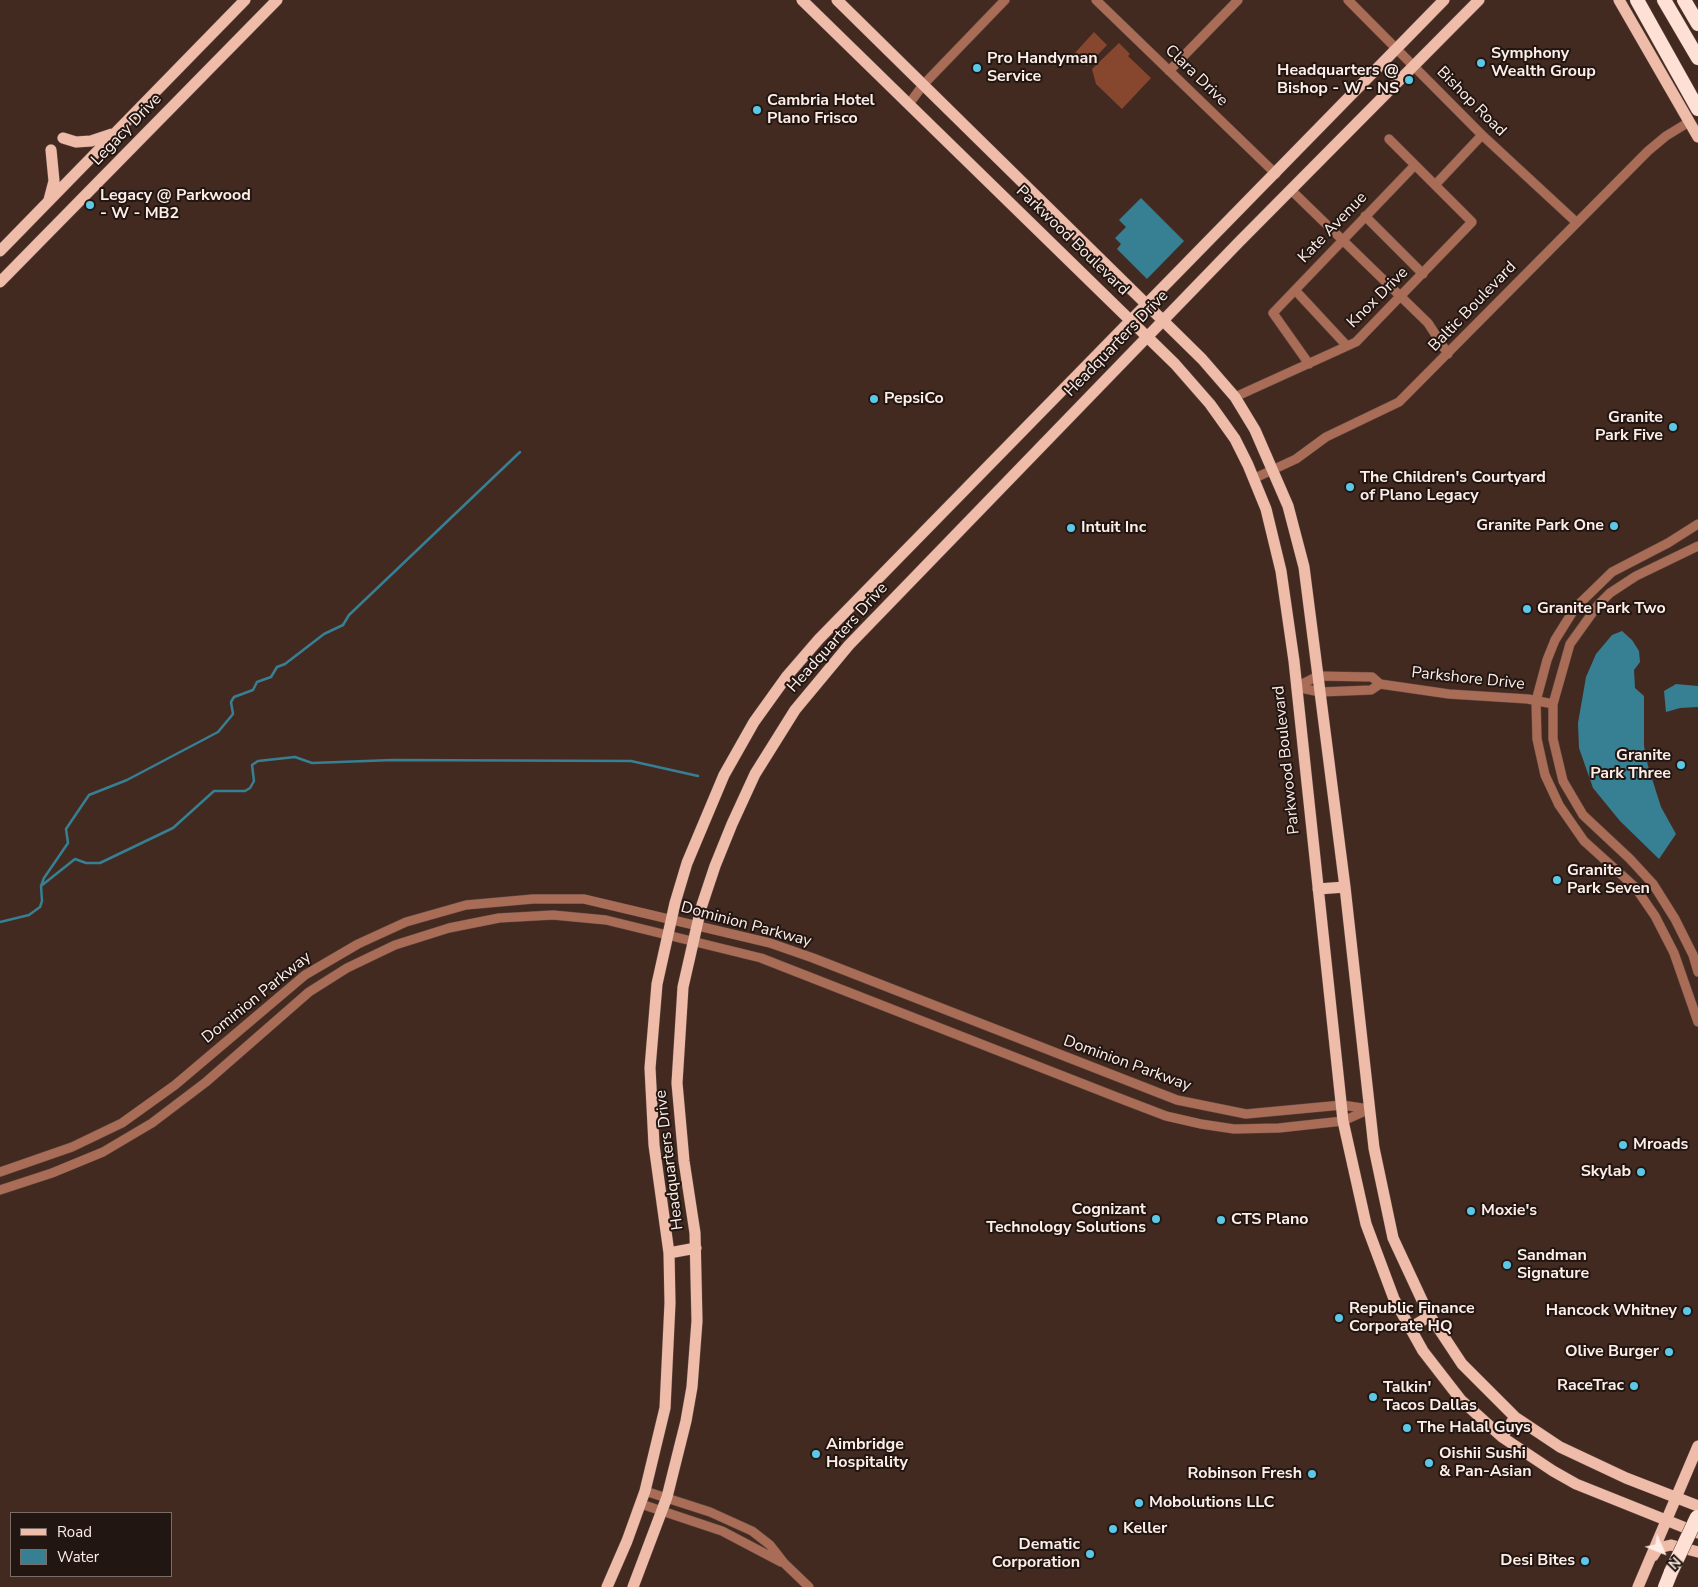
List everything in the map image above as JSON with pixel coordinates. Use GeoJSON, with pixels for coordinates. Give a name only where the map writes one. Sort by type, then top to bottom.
{"type":"FeatureCollection","features":[{"type":"Feature","properties":{"kind":"highway"},"geometry":{"type":"LineString","coordinates":[[1637,0],[1698,109]]}},
{"type":"Feature","properties":{"kind":"highway"},"geometry":{"type":"LineString","coordinates":[[1664,0],[1698,58]]}},
{"type":"Feature","properties":{"kind":"highway"},"geometry":{"type":"LineString","coordinates":[[1684,0],[1698,24]]}},
{"type":"Feature","properties":{"kind":"highway"},"geometry":{"type":"LineString","coordinates":[[1665,1587],[1698,1515]]}},
{"type":"Feature","properties":{"kind":"main road","name":"Legacy Drive"},"geometry":{"type":"LineString","coordinates":[[0,251],[245,0]]}},
{"type":"Feature","properties":{"kind":"main road","name":"Legacy Drive"},"geometry":{"type":"LineString","coordinates":[[0,282],[278,0]]}},
{"type":"Feature","properties":{"kind":"main road","name":"Parkwood Boulevard"},"geometry":{"type":"LineString","coordinates":[[802,0],[1148,336],[1210,404],[1231,432],[1255,478],[1266,509],[1281,571],[1296,687],[1343,1121],[1366,1224],[1394,1299],[1422,1351],[1461,1400],[1502,1437],[1576,1484],[1698,1533]]}},
{"type":"Feature","properties":{"kind":"main road","name":"Parkwood Boulevard"},"geometry":{"type":"LineString","coordinates":[[837,0],[1202,359],[1235,397],[1255,430],[1274,470],[1293,520],[1300,548],[1320,692],[1376,1162],[1392,1238],[1430,1316],[1462,1364],[1516,1417],[1560,1447],[1626,1478],[1698,1506]]}},
{"type":"Feature","properties":{"kind":"main road","name":"Headquarters Drive"},"geometry":{"type":"LineString","coordinates":[[607,1587],[641,1504],[665,1408],[669,1339],[669,1252],[654,1145],[650,1068],[656,992],[667,936],[688,863],[712,800],[739,746],[776,691],[819,638],[1132,321],[1444,0]]}},
{"type":"Feature","properties":{"kind":"main road","name":"Headquarters Drive"},"geometry":{"type":"LineString","coordinates":[[633,1587],[667,1497],[686,1421],[692,1387],[697,1321],[696,1248],[684,1161],[677,1083],[680,1016],[693,943],[715,866],[732,824],[777,737],[806,696],[849,646],[1163,320],[1479,0]]}},
{"type":"Feature","properties":{"kind":"main road"},"geometry":{"type":"LineString","coordinates":[[1619,0],[1698,137]]}},
{"type":"Feature","properties":{"kind":"main road"},"geometry":{"type":"LineString","coordinates":[[63,138],[76,142],[91,141],[116,132]]}},
{"type":"Feature","properties":{"kind":"main road"},"geometry":{"type":"LineString","coordinates":[[49,200],[54,182],[51,150]]}},
{"type":"Feature","properties":{"kind":"main road"},"geometry":{"type":"LineString","coordinates":[[1276,174],[1291,190]]}},
{"type":"Feature","properties":{"kind":"main road"},"geometry":{"type":"LineString","coordinates":[[1007,199],[1022,183]]}},
{"type":"Feature","properties":{"kind":"main road"},"geometry":{"type":"LineString","coordinates":[[1318,889],[1344,887]]}},
{"type":"Feature","properties":{"kind":"main road"},"geometry":{"type":"LineString","coordinates":[[669,1252],[696,1248]]}},
{"type":"Feature","properties":{"kind":"main road"},"geometry":{"type":"LineString","coordinates":[[1410,1328],[1430,1316]]}},
{"type":"Feature","properties":{"kind":"main road"},"geometry":{"type":"LineString","coordinates":[[1502,1437],[1516,1417]]}},
{"type":"Feature","properties":{"kind":"main road"},"geometry":{"type":"LineString","coordinates":[[1638,1587],[1675,1497],[1695,1463],[1698,1446]]}},
{"type":"Feature","properties":{"kind":"main road"},"geometry":{"type":"LineString","coordinates":[[1649,1562],[1658,1548],[1671,1545],[1698,1552]]}},
{"type":"Feature","properties":{"kind":"street"},"geometry":{"type":"LineString","coordinates":[[909,104],[923,85],[1005,0]]}},
{"type":"Feature","properties":{"kind":"street","name":"Clara Drive"},"geometry":{"type":"LineString","coordinates":[[1096,0],[1276,174]]}},
{"type":"Feature","properties":{"kind":"street"},"geometry":{"type":"LineString","coordinates":[[1169,71],[1238,0]]}},
{"type":"Feature","properties":{"kind":"street","name":"Bishop Road"},"geometry":{"type":"LineString","coordinates":[[1348,0],[1482,135],[1576,222]]}},
{"type":"Feature","properties":{"kind":"street"},"geometry":{"type":"LineString","coordinates":[[901,96],[923,85]]}},
{"type":"Feature","properties":{"kind":"street","name":"Baltic Boulevard"},"geometry":{"type":"LineString","coordinates":[[1255,478],[1296,459],[1326,437],[1399,402],[1648,151],[1666,136],[1689,122]]}},
{"type":"Feature","properties":{"kind":"street"},"geometry":{"type":"LineString","coordinates":[[1389,139],[1435,185],[1482,135]]}},
{"type":"Feature","properties":{"kind":"street","name":"Kate Avenue"},"geometry":{"type":"LineString","coordinates":[[1309,364],[1273,313],[1415,165]]}},
{"type":"Feature","properties":{"kind":"street","name":"Knox Drive"},"geometry":{"type":"LineString","coordinates":[[1235,397],[1347,346],[1367,332],[1472,222],[1435,185]]}},
{"type":"Feature","properties":{"kind":"street"},"geometry":{"type":"LineString","coordinates":[[1291,190],[1428,323],[1448,354]]}},
{"type":"Feature","properties":{"kind":"street"},"geometry":{"type":"LineString","coordinates":[[1365,216],[1422,274]]}},
{"type":"Feature","properties":{"kind":"street"},"geometry":{"type":"LineString","coordinates":[[1295,290],[1347,346]]}},
{"type":"Feature","properties":{"kind":"street"},"geometry":{"type":"LineString","coordinates":[[1698,524],[1668,543],[1628,562],[1600,582],[1575,608],[1555,640],[1547,660],[1536,701],[1537,739],[1545,775],[1559,805],[1584,841],[1635,887],[1644,899],[1674,953],[1698,1022]]}},
{"type":"Feature","properties":{"kind":"street"},"geometry":{"type":"LineString","coordinates":[[1698,546],[1636,576],[1610,594],[1587,618],[1570,644],[1553,704],[1553,739],[1563,782],[1583,816],[1630,859],[1657,891],[1675,919],[1693,955],[1698,972]]}},
{"type":"Feature","properties":{"kind":"street"},"geometry":{"type":"LineString","coordinates":[[1600,582],[1610,594]]}},
{"type":"Feature","properties":{"kind":"street","name":"Parkshore Drive"},"geometry":{"type":"LineString","coordinates":[[1296,687],[1318,676],[1372,677],[1380,684],[1449,694],[1553,704]]}},
{"type":"Feature","properties":{"kind":"street","name":"Parkshore Drive"},"geometry":{"type":"LineString","coordinates":[[1296,687],[1320,692],[1371,690],[1380,684]]}},
{"type":"Feature","properties":{"kind":"street"},"geometry":{"type":"LineString","coordinates":[[1644,899],[1657,891]]}},
{"type":"Feature","properties":{"kind":"street","name":"Dominion Parkway"},"geometry":{"type":"LineString","coordinates":[[0,1172],[72,1147],[122,1123],[175,1085],[305,975],[358,944],[406,922],[466,905],[533,899],[584,899],[770,943],[1177,1100],[1211,1108],[1252,1114],[1342,1105],[1370,1109]]}},
{"type":"Feature","properties":{"kind":"street","name":"Dominion Parkway"},"geometry":{"type":"LineString","coordinates":[[0,1190],[52,1173],[103,1152],[152,1123],[206,1082],[309,992],[347,968],[395,945],[449,928],[499,918],[553,915],[606,920],[693,943],[761,958],[1166,1116],[1207,1125],[1234,1129],[1279,1128],[1343,1121],[1370,1109]]}},
{"type":"Feature","properties":{"kind":"street"},"geometry":{"type":"LineString","coordinates":[[872,1000],[878,984]]}},
{"type":"Feature","properties":{"kind":"street"},"geometry":{"type":"LineString","coordinates":[[259,1013],[270,1026]]}},
{"type":"Feature","properties":{"kind":"street"},"geometry":{"type":"LineString","coordinates":[[1207,1125],[1211,1108]]}},
{"type":"Feature","properties":{"kind":"street"},"geometry":{"type":"LineString","coordinates":[[122,1123],[130,1136]]}},
{"type":"Feature","properties":{"kind":"street"},"geometry":{"type":"LineString","coordinates":[[645,1491],[729,1519],[752,1532],[770,1545],[784,1563],[809,1587]]}},
{"type":"Feature","properties":{"kind":"street"},"geometry":{"type":"LineString","coordinates":[[641,1504],[722,1531],[784,1563]]}},
{"type":"Feature","properties":{"kind":"shaded area"},"geometry":{"type":"Polygon","coordinates":[[[1094,32],[1107,45],[1087,66],[1074,54],[1094,32]]]}},
{"type":"Feature","properties":{"kind":"shaded area"},"geometry":{"type":"Polygon","coordinates":[[[1119,43],[1130,54],[1128,56],[1151,78],[1122,109],[1096,84],[1092,69],[1119,43]]]}},
{"type":"Feature","properties":{"kind":"water"},"geometry":{"type":"Polygon","coordinates":[[[1141,198],[1184,241],[1147,279],[1117,249],[1121,244],[1115,238],[1126,227],[1119,220],[1141,198]]]}},
{"type":"Feature","properties":{"kind":"water"},"geometry":{"type":"Polygon","coordinates":[[[1622,631],[1632,640],[1639,651],[1640,662],[1634,670],[1635,688],[1644,696],[1644,746],[1648,766],[1661,807],[1676,834],[1659,859],[1620,821],[1593,788],[1579,748],[1578,723],[1586,677],[1596,654],[1612,635],[1622,631]]]}},
{"type":"Feature","properties":{"kind":"water"},"geometry":{"type":"Polygon","coordinates":[[[1676,684],[1698,686],[1698,707],[1680,708],[1666,712],[1664,691],[1676,684]]]}},
{"type":"Feature","properties":{"kind":"waterway"},"geometry":{"type":"LineString","coordinates":[[0,922],[29,915],[40,907],[42,901],[41,886],[44,878],[68,843],[66,829],[89,795],[127,780],[218,732],[233,714],[231,702],[234,697],[253,690],[257,682],[271,677],[277,667],[285,664],[324,634],[343,625],[349,615],[520,452]]}},
{"type":"Feature","properties":{"kind":"waterway"},"geometry":{"type":"LineString","coordinates":[[41,886],[75,859],[86,863],[100,863],[173,828],[214,791],[245,791],[250,788],[254,781],[252,765],[258,761],[295,757],[312,763],[393,760],[631,761],[698,776]]}},
{"type":"Feature","properties":{"kind":"place","name":"Symphony Wealth Group"},"geometry":{"type":"Point","coordinates":[1481,63]}},
{"type":"Feature","properties":{"kind":"place","name":"Pro Handyman Service"},"geometry":{"type":"Point","coordinates":[977,68]}},
{"type":"Feature","properties":{"kind":"place","name":"Headquarters @ Bishop - W - NS"},"geometry":{"type":"Point","coordinates":[1409,80]}},
{"type":"Feature","properties":{"kind":"place","name":"Cambria Hotel Plano Frisco"},"geometry":{"type":"Point","coordinates":[757,110]}},
{"type":"Feature","properties":{"kind":"place","name":"Legacy @ Parkwood - W - MB2"},"geometry":{"type":"Point","coordinates":[90,205]}},
{"type":"Feature","properties":{"kind":"place","name":"PepsiCo"},"geometry":{"type":"Point","coordinates":[874,399]}},
{"type":"Feature","properties":{"kind":"place","name":"Granite Park Five"},"geometry":{"type":"Point","coordinates":[1673,427]}},
{"type":"Feature","properties":{"kind":"place","name":"The Children's Courtyard of Plano Legacy"},"geometry":{"type":"Point","coordinates":[1350,487]}},
{"type":"Feature","properties":{"kind":"place","name":"Granite Park One"},"geometry":{"type":"Point","coordinates":[1614,526]}},
{"type":"Feature","properties":{"kind":"place","name":"Intuit Inc"},"geometry":{"type":"Point","coordinates":[1071,528]}},
{"type":"Feature","properties":{"kind":"place","name":"Granite Park Two"},"geometry":{"type":"Point","coordinates":[1527,609]}},
{"type":"Feature","properties":{"kind":"place","name":"Granite Park Three"},"geometry":{"type":"Point","coordinates":[1681,765]}},
{"type":"Feature","properties":{"kind":"place","name":"Granite Park Seven"},"geometry":{"type":"Point","coordinates":[1557,880]}},
{"type":"Feature","properties":{"kind":"place","name":"Mroads"},"geometry":{"type":"Point","coordinates":[1623,1145]}},
{"type":"Feature","properties":{"kind":"place","name":"Skylab"},"geometry":{"type":"Point","coordinates":[1641,1172]}},
{"type":"Feature","properties":{"kind":"place","name":"Moxie's"},"geometry":{"type":"Point","coordinates":[1471,1211]}},
{"type":"Feature","properties":{"kind":"place","name":"Cognizant Technology Solutions"},"geometry":{"type":"Point","coordinates":[1156,1219]}},
{"type":"Feature","properties":{"kind":"place","name":"CTS Plano"},"geometry":{"type":"Point","coordinates":[1221,1220]}},
{"type":"Feature","properties":{"kind":"place","name":"Sandman Signature"},"geometry":{"type":"Point","coordinates":[1507,1265]}},
{"type":"Feature","properties":{"kind":"place","name":"Hancock Whitney"},"geometry":{"type":"Point","coordinates":[1687,1311]}},
{"type":"Feature","properties":{"kind":"place","name":"Republic Finance Corporate HQ"},"geometry":{"type":"Point","coordinates":[1339,1318]}},
{"type":"Feature","properties":{"kind":"place","name":"Olive Burger"},"geometry":{"type":"Point","coordinates":[1669,1352]}},
{"type":"Feature","properties":{"kind":"place","name":"RaceTrac"},"geometry":{"type":"Point","coordinates":[1634,1386]}},
{"type":"Feature","properties":{"kind":"place","name":"Talkin' Tacos Dallas"},"geometry":{"type":"Point","coordinates":[1373,1397]}},
{"type":"Feature","properties":{"kind":"place","name":"The Halal Guys"},"geometry":{"type":"Point","coordinates":[1407,1428]}},
{"type":"Feature","properties":{"kind":"place","name":"Aimbridge Hospitality"},"geometry":{"type":"Point","coordinates":[816,1454]}},
{"type":"Feature","properties":{"kind":"place","name":"Oishii Sushi & Pan-Asian"},"geometry":{"type":"Point","coordinates":[1429,1463]}},
{"type":"Feature","properties":{"kind":"place","name":"Robinson Fresh"},"geometry":{"type":"Point","coordinates":[1312,1474]}},
{"type":"Feature","properties":{"kind":"place","name":"Mobolutions LLC"},"geometry":{"type":"Point","coordinates":[1139,1503]}},
{"type":"Feature","properties":{"kind":"place","name":"Keller"},"geometry":{"type":"Point","coordinates":[1113,1529]}},
{"type":"Feature","properties":{"kind":"place","name":"Dematic Corporation"},"geometry":{"type":"Point","coordinates":[1090,1554]}},
{"type":"Feature","properties":{"kind":"place","name":"Desi Bites"},"geometry":{"type":"Point","coordinates":[1585,1561]}}]}
